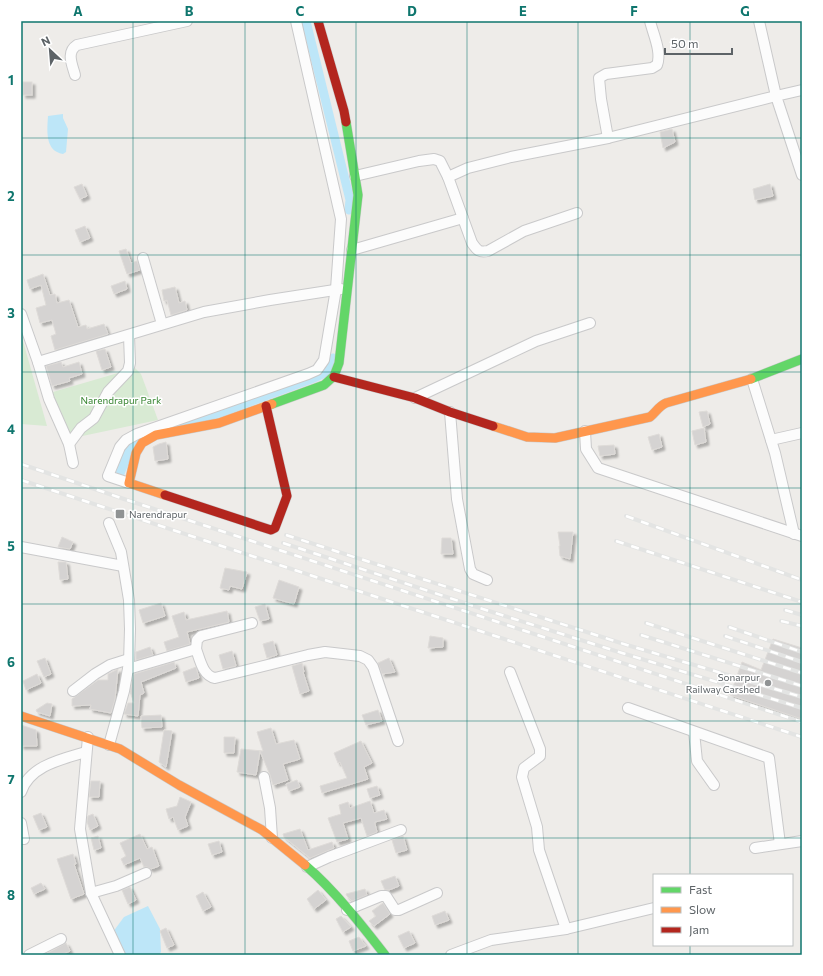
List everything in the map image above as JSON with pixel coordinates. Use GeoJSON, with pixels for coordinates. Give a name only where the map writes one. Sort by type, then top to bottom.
{"type":"FeatureCollection","features":[{"type":"Feature","properties":{"kind":"street"},"geometry":{"type":"LineString","coordinates":[[75,75],[70,52],[72,48],[77,45],[187,21]]}},
{"type":"Feature","properties":{"kind":"street"},"geometry":{"type":"LineString","coordinates":[[266,406],[287,496],[275,528],[271,530],[108,476],[120,447],[126,440],[137,434],[308,374],[317,370],[324,360],[336,289],[340,219],[296,21]]}},
{"type":"Feature","properties":{"kind":"street"},"geometry":{"type":"LineString","coordinates":[[129,483],[136,453],[142,443],[156,435],[219,423],[324,384],[334,377],[339,363],[358,195],[344,111],[318,21]]}},
{"type":"Feature","properties":{"kind":"street"},"geometry":{"type":"LineString","coordinates":[[608,138],[599,78],[606,74],[652,68],[657,65],[659,61],[658,51],[650,21]]}},
{"type":"Feature","properties":{"kind":"street"},"geometry":{"type":"LineString","coordinates":[[759,21],[776,96],[797,149],[802,175]]}},
{"type":"Feature","properties":{"kind":"street"},"geometry":{"type":"LineString","coordinates":[[448,177],[468,168],[511,157],[608,138],[802,90]]}},
{"type":"Feature","properties":{"kind":"street"},"geometry":{"type":"LineString","coordinates":[[355,176],[434,158],[440,161],[448,177],[472,243],[477,250],[481,252],[488,251],[524,231],[577,213]]}},
{"type":"Feature","properties":{"kind":"street"},"geometry":{"type":"LineString","coordinates":[[352,250],[463,218]]}},
{"type":"Feature","properties":{"kind":"street"},"geometry":{"type":"LineString","coordinates":[[143,258],[162,324]]}},
{"type":"Feature","properties":{"kind":"street"},"geometry":{"type":"LineString","coordinates":[[38,362],[210,311],[348,288]]}},
{"type":"Feature","properties":{"kind":"street"},"geometry":{"type":"LineString","coordinates":[[21,314],[38,362],[49,400],[69,444],[73,463]]}},
{"type":"Feature","properties":{"kind":"street"},"geometry":{"type":"LineString","coordinates":[[415,398],[536,341],[590,322]]}},
{"type":"Feature","properties":{"kind":"street"},"geometry":{"type":"LineString","coordinates":[[69,444],[81,428],[94,418],[108,392],[128,371],[130,363],[129,336]]}},
{"type":"Feature","properties":{"kind":"street"},"geometry":{"type":"LineString","coordinates":[[334,377],[415,398],[450,412],[527,437],[555,438],[650,417],[666,402],[752,379],[802,359]]}},
{"type":"Feature","properties":{"kind":"street"},"geometry":{"type":"LineString","coordinates":[[752,379],[798,535]]}},
{"type":"Feature","properties":{"kind":"street"},"geometry":{"type":"LineString","coordinates":[[450,412],[457,499],[470,569],[473,574],[487,580]]}},
{"type":"Feature","properties":{"kind":"street"},"geometry":{"type":"LineString","coordinates":[[585,431],[586,449],[598,468],[798,535]]}},
{"type":"Feature","properties":{"kind":"street"},"geometry":{"type":"LineString","coordinates":[[771,440],[802,433]]}},
{"type":"Feature","properties":{"kind":"street"},"geometry":{"type":"LineString","coordinates":[[109,523],[121,552],[129,600],[129,664],[124,691],[109,745]]}},
{"type":"Feature","properties":{"kind":"street"},"geometry":{"type":"LineString","coordinates":[[21,547],[123,566]]}},
{"type":"Feature","properties":{"kind":"street"},"geometry":{"type":"LineString","coordinates":[[252,623],[201,636],[197,640],[196,649],[206,674],[209,677],[215,678],[325,652],[360,656],[368,660],[373,667],[398,741]]}},
{"type":"Feature","properties":{"kind":"street"},"geometry":{"type":"LineString","coordinates":[[73,691],[110,665],[129,664],[196,649]]}},
{"type":"Feature","properties":{"kind":"street"},"geometry":{"type":"LineString","coordinates":[[510,672],[540,749],[540,756],[524,768],[522,777],[537,827],[539,850],[566,929]]}},
{"type":"Feature","properties":{"kind":"street"},"geometry":{"type":"LineString","coordinates":[[628,708],[769,758],[780,844]]}},
{"type":"Feature","properties":{"kind":"street"},"geometry":{"type":"LineString","coordinates":[[21,716],[88,737],[120,749],[179,785],[262,830],[307,867],[326,886],[385,955]]}},
{"type":"Feature","properties":{"kind":"street"},"geometry":{"type":"LineString","coordinates":[[694,732],[697,761],[714,785]]}},
{"type":"Feature","properties":{"kind":"street"},"geometry":{"type":"LineString","coordinates":[[88,737],[80,829],[91,893],[120,955]]}},
{"type":"Feature","properties":{"kind":"street"},"geometry":{"type":"LineString","coordinates":[[21,792],[23,785],[43,766],[86,752]]}},
{"type":"Feature","properties":{"kind":"street"},"geometry":{"type":"LineString","coordinates":[[264,777],[270,808],[272,838]]}},
{"type":"Feature","properties":{"kind":"street"},"geometry":{"type":"LineString","coordinates":[[21,823],[24,839]]}},
{"type":"Feature","properties":{"kind":"street"},"geometry":{"type":"LineString","coordinates":[[307,867],[329,857],[401,830]]}},
{"type":"Feature","properties":{"kind":"street"},"geometry":{"type":"LineString","coordinates":[[755,848],[802,841]]}},
{"type":"Feature","properties":{"kind":"street"},"geometry":{"type":"LineString","coordinates":[[91,893],[116,886],[146,873]]}},
{"type":"Feature","properties":{"kind":"street"},"geometry":{"type":"LineString","coordinates":[[347,910],[381,896],[386,896],[395,910],[399,910],[437,893]]}},
{"type":"Feature","properties":{"kind":"street"},"geometry":{"type":"LineString","coordinates":[[451,955],[491,940],[566,929],[653,908]]}},
{"type":"Feature","properties":{"kind":"street"},"geometry":{"type":"LineString","coordinates":[[29,955],[61,939]]}},
{"type":"Feature","properties":{"kind":"green space"},"geometry":{"type":"Polygon","coordinates":[[[21,334],[47,426],[21,424],[21,334]]]}},
{"type":"Feature","properties":{"kind":"green space","name":"Narendrapur Park"},"geometry":{"type":"Polygon","coordinates":[[[135,368],[141,374],[158,420],[73,438],[56,407],[53,392],[135,368]]]}},
{"type":"Feature","properties":{"kind":"water"},"geometry":{"type":"Polygon","coordinates":[[[63,114],[63,118],[68,129],[66,152],[63,154],[57,152],[50,145],[47,128],[48,116],[63,114]]]}},
{"type":"Feature","properties":{"kind":"water"},"geometry":{"type":"Polygon","coordinates":[[[148,906],[160,929],[161,952],[159,955],[124,955],[110,936],[124,917],[148,906]]]}},
{"type":"Feature","properties":{"kind":"building"},"geometry":{"type":"Polygon","coordinates":[[[23,82],[32,82],[32,95],[23,95],[23,82]]]}},
{"type":"Feature","properties":{"kind":"building"},"geometry":{"type":"Polygon","coordinates":[[[672,129],[675,142],[663,148],[660,132],[672,129]]]}},
{"type":"Feature","properties":{"kind":"building"},"geometry":{"type":"Polygon","coordinates":[[[82,184],[87,196],[80,199],[74,187],[82,184]]]}},
{"type":"Feature","properties":{"kind":"building"},"geometry":{"type":"Polygon","coordinates":[[[770,184],[773,196],[755,200],[753,189],[770,184]]]}},
{"type":"Feature","properties":{"kind":"building"},"geometry":{"type":"Polygon","coordinates":[[[85,226],[90,238],[80,242],[75,230],[85,226]]]}},
{"type":"Feature","properties":{"kind":"building"},"geometry":{"type":"Polygon","coordinates":[[[126,249],[131,263],[137,261],[140,270],[127,274],[119,251],[126,249]]]}},
{"type":"Feature","properties":{"kind":"building"},"geometry":{"type":"Polygon","coordinates":[[[43,274],[50,295],[55,294],[57,303],[69,300],[78,327],[86,325],[87,329],[104,324],[108,334],[55,350],[51,336],[56,334],[52,320],[40,323],[36,308],[46,305],[41,285],[30,289],[27,280],[43,274]]]}},
{"type":"Feature","properties":{"kind":"building"},"geometry":{"type":"Polygon","coordinates":[[[125,281],[127,289],[114,294],[111,286],[125,281]]]}},
{"type":"Feature","properties":{"kind":"building"},"geometry":{"type":"Polygon","coordinates":[[[175,287],[179,303],[185,301],[187,310],[171,315],[167,300],[164,301],[162,290],[175,287]]]}},
{"type":"Feature","properties":{"kind":"building"},"geometry":{"type":"Polygon","coordinates":[[[105,349],[111,367],[102,370],[96,351],[105,349]]]}},
{"type":"Feature","properties":{"kind":"building"},"geometry":{"type":"Polygon","coordinates":[[[61,362],[63,367],[79,362],[82,374],[69,378],[70,381],[52,386],[46,366],[61,362]]]}},
{"type":"Feature","properties":{"kind":"building"},"geometry":{"type":"Polygon","coordinates":[[[707,411],[710,424],[703,427],[699,412],[707,411]]]}},
{"type":"Feature","properties":{"kind":"building"},"geometry":{"type":"Polygon","coordinates":[[[704,428],[706,442],[695,445],[692,431],[704,428]]]}},
{"type":"Feature","properties":{"kind":"building"},"geometry":{"type":"Polygon","coordinates":[[[659,434],[662,447],[652,450],[648,437],[659,434]]]}},
{"type":"Feature","properties":{"kind":"building"},"geometry":{"type":"Polygon","coordinates":[[[166,442],[168,459],[155,461],[153,447],[166,442]]]}},
{"type":"Feature","properties":{"kind":"building"},"geometry":{"type":"Polygon","coordinates":[[[614,445],[615,454],[600,456],[598,446],[614,445]]]}},
{"type":"Feature","properties":{"kind":"building"},"geometry":{"type":"Polygon","coordinates":[[[558,532],[573,532],[570,559],[560,556],[558,532]]]}},
{"type":"Feature","properties":{"kind":"building"},"geometry":{"type":"Polygon","coordinates":[[[62,537],[73,542],[70,549],[58,547],[62,537]]]}},
{"type":"Feature","properties":{"kind":"building"},"geometry":{"type":"Polygon","coordinates":[[[442,538],[451,538],[453,554],[441,554],[442,538]]]}},
{"type":"Feature","properties":{"kind":"building"},"geometry":{"type":"Polygon","coordinates":[[[58,562],[66,562],[68,579],[60,580],[58,562]]]}},
{"type":"Feature","properties":{"kind":"building"},"geometry":{"type":"Polygon","coordinates":[[[225,568],[247,572],[242,589],[230,586],[229,590],[220,588],[225,568]]]}},
{"type":"Feature","properties":{"kind":"building"},"geometry":{"type":"Polygon","coordinates":[[[279,580],[299,587],[294,604],[273,598],[279,580]]]}},
{"type":"Feature","properties":{"kind":"building"},"geometry":{"type":"Polygon","coordinates":[[[161,603],[165,616],[143,623],[139,610],[161,603]]]}},
{"type":"Feature","properties":{"kind":"building"},"geometry":{"type":"Polygon","coordinates":[[[265,604],[269,619],[260,621],[255,607],[265,604]]]}},
{"type":"Feature","properties":{"kind":"building"},"geometry":{"type":"Polygon","coordinates":[[[227,611],[229,622],[187,632],[190,644],[167,651],[164,642],[179,637],[172,616],[184,612],[186,620],[227,611]]]}},
{"type":"Feature","properties":{"kind":"building"},"geometry":{"type":"Polygon","coordinates":[[[430,636],[443,638],[443,647],[428,648],[430,636]]]}},
{"type":"Feature","properties":{"kind":"building","name":"Sonarpur Railway Carshed"},"geometry":{"type":"Polygon","coordinates":[[[773,639],[802,648],[802,719],[730,695],[742,662],[761,670],[773,639]]]}},
{"type":"Feature","properties":{"kind":"building"},"geometry":{"type":"Polygon","coordinates":[[[273,641],[277,655],[267,658],[263,644],[273,641]]]}},
{"type":"Feature","properties":{"kind":"building"},"geometry":{"type":"Polygon","coordinates":[[[150,647],[153,655],[136,660],[136,652],[150,647]]]}},
{"type":"Feature","properties":{"kind":"building"},"geometry":{"type":"Polygon","coordinates":[[[232,651],[236,666],[223,669],[219,655],[232,651]]]}},
{"type":"Feature","properties":{"kind":"building"},"geometry":{"type":"Polygon","coordinates":[[[45,658],[51,674],[44,677],[37,661],[45,658]]]}},
{"type":"Feature","properties":{"kind":"building"},"geometry":{"type":"Polygon","coordinates":[[[389,658],[395,672],[382,674],[378,663],[389,658]]]}},
{"type":"Feature","properties":{"kind":"building"},"geometry":{"type":"Polygon","coordinates":[[[174,662],[176,668],[141,682],[144,693],[140,695],[138,716],[124,714],[128,703],[134,703],[130,692],[134,674],[174,662]]]}},
{"type":"Feature","properties":{"kind":"building"},"geometry":{"type":"Polygon","coordinates":[[[302,663],[303,672],[309,691],[300,694],[292,666],[302,663]]]}},
{"type":"Feature","properties":{"kind":"building"},"geometry":{"type":"Polygon","coordinates":[[[196,667],[199,678],[186,682],[183,672],[196,667]]]}},
{"type":"Feature","properties":{"kind":"building"},"geometry":{"type":"Polygon","coordinates":[[[118,669],[115,699],[111,713],[90,709],[91,705],[72,706],[72,699],[98,680],[108,680],[108,674],[118,669]]]}},
{"type":"Feature","properties":{"kind":"building"},"geometry":{"type":"Polygon","coordinates":[[[37,674],[41,683],[26,690],[23,681],[37,674]]]}},
{"type":"Feature","properties":{"kind":"building"},"geometry":{"type":"Polygon","coordinates":[[[47,703],[52,704],[50,716],[37,712],[36,710],[47,703]]]}},
{"type":"Feature","properties":{"kind":"building"},"geometry":{"type":"Polygon","coordinates":[[[378,710],[382,721],[366,725],[362,715],[378,710]]]}},
{"type":"Feature","properties":{"kind":"building"},"geometry":{"type":"Polygon","coordinates":[[[161,715],[162,727],[142,728],[141,716],[161,715]]]}},
{"type":"Feature","properties":{"kind":"building"},"geometry":{"type":"Polygon","coordinates":[[[21,725],[36,730],[37,746],[21,746],[21,725]]]}},
{"type":"Feature","properties":{"kind":"building"},"geometry":{"type":"Polygon","coordinates":[[[271,728],[276,744],[294,740],[300,759],[283,764],[288,780],[273,785],[260,751],[256,775],[237,772],[241,749],[263,751],[257,732],[271,728]]]}},
{"type":"Feature","properties":{"kind":"building"},"geometry":{"type":"Polygon","coordinates":[[[164,730],[172,731],[166,767],[159,762],[164,730]]]}},
{"type":"Feature","properties":{"kind":"building"},"geometry":{"type":"Polygon","coordinates":[[[224,737],[235,737],[234,753],[224,753],[224,737]]]}},
{"type":"Feature","properties":{"kind":"building"},"geometry":{"type":"Polygon","coordinates":[[[361,741],[372,763],[364,767],[368,779],[322,793],[320,786],[347,778],[334,753],[361,741]]]}},
{"type":"Feature","properties":{"kind":"building"},"geometry":{"type":"Polygon","coordinates":[[[297,780],[300,787],[289,791],[286,784],[297,780]]]}},
{"type":"Feature","properties":{"kind":"building"},"geometry":{"type":"Polygon","coordinates":[[[91,781],[100,781],[99,797],[89,797],[91,781]]]}},
{"type":"Feature","properties":{"kind":"building"},"geometry":{"type":"Polygon","coordinates":[[[377,786],[380,795],[370,798],[367,789],[377,786]]]}},
{"type":"Feature","properties":{"kind":"building"},"geometry":{"type":"Polygon","coordinates":[[[180,797],[191,802],[185,817],[188,826],[178,830],[173,817],[169,819],[166,809],[177,806],[180,797]]]}},
{"type":"Feature","properties":{"kind":"building"},"geometry":{"type":"Polygon","coordinates":[[[370,801],[374,813],[384,810],[387,819],[375,822],[377,832],[367,836],[361,818],[343,823],[348,839],[337,842],[328,818],[341,814],[339,805],[348,802],[350,808],[370,801]]]}},
{"type":"Feature","properties":{"kind":"building"},"geometry":{"type":"Polygon","coordinates":[[[41,813],[47,827],[39,830],[33,816],[41,813]]]}},
{"type":"Feature","properties":{"kind":"building"},"geometry":{"type":"Polygon","coordinates":[[[93,814],[98,826],[90,830],[87,822],[88,816],[93,814]]]}},
{"type":"Feature","properties":{"kind":"building"},"geometry":{"type":"Polygon","coordinates":[[[300,829],[308,850],[332,842],[334,848],[310,858],[284,837],[283,834],[300,829]]]}},
{"type":"Feature","properties":{"kind":"building"},"geometry":{"type":"Polygon","coordinates":[[[140,834],[147,849],[152,847],[159,866],[151,869],[144,867],[140,858],[124,865],[121,859],[126,856],[120,843],[140,834]]]}},
{"type":"Feature","properties":{"kind":"building"},"geometry":{"type":"Polygon","coordinates":[[[98,836],[101,848],[94,850],[91,838],[98,836]]]}},
{"type":"Feature","properties":{"kind":"building"},"geometry":{"type":"Polygon","coordinates":[[[403,836],[407,850],[396,853],[392,840],[403,836]]]}},
{"type":"Feature","properties":{"kind":"building"},"geometry":{"type":"Polygon","coordinates":[[[219,841],[222,852],[212,855],[208,844],[219,841]]]}},
{"type":"Feature","properties":{"kind":"building"},"geometry":{"type":"Polygon","coordinates":[[[73,854],[76,864],[74,864],[84,894],[71,899],[57,859],[73,854]]]}},
{"type":"Feature","properties":{"kind":"building"},"geometry":{"type":"Polygon","coordinates":[[[395,876],[399,886],[385,890],[381,881],[395,876]]]}},
{"type":"Feature","properties":{"kind":"building"},"geometry":{"type":"Polygon","coordinates":[[[41,883],[45,889],[34,894],[31,888],[41,883]]]}},
{"type":"Feature","properties":{"kind":"building"},"geometry":{"type":"Polygon","coordinates":[[[130,887],[136,900],[128,904],[122,890],[130,887]]]}},
{"type":"Feature","properties":{"kind":"building"},"geometry":{"type":"Polygon","coordinates":[[[365,889],[367,895],[352,901],[346,894],[365,889]]]}},
{"type":"Feature","properties":{"kind":"building"},"geometry":{"type":"Polygon","coordinates":[[[318,890],[326,900],[314,909],[307,899],[318,890]]]}},
{"type":"Feature","properties":{"kind":"building"},"geometry":{"type":"Polygon","coordinates":[[[203,892],[211,907],[203,911],[196,896],[203,892]]]}},
{"type":"Feature","properties":{"kind":"building"},"geometry":{"type":"Polygon","coordinates":[[[383,903],[390,914],[374,926],[369,921],[376,916],[372,911],[383,903]]]}},
{"type":"Feature","properties":{"kind":"building"},"geometry":{"type":"Polygon","coordinates":[[[445,911],[449,920],[435,925],[432,916],[445,911]]]}},
{"type":"Feature","properties":{"kind":"building"},"geometry":{"type":"Polygon","coordinates":[[[341,916],[351,927],[343,932],[336,919],[341,916]]]}},
{"type":"Feature","properties":{"kind":"building"},"geometry":{"type":"Polygon","coordinates":[[[166,928],[174,945],[167,948],[160,931],[166,928]]]}},
{"type":"Feature","properties":{"kind":"building"},"geometry":{"type":"Polygon","coordinates":[[[409,931],[415,943],[404,948],[398,936],[409,931]]]}},
{"type":"Feature","properties":{"kind":"building"},"geometry":{"type":"Polygon","coordinates":[[[359,937],[366,946],[353,951],[349,941],[359,937]]]}},
{"type":"Feature","properties":{"kind":"building"},"geometry":{"type":"Polygon","coordinates":[[[66,943],[70,951],[61,955],[44,955],[66,943]]]}},
{"type":"Feature","properties":{"kind":"waterway"},"geometry":{"type":"LineString","coordinates":[[306,21],[350,200],[349,210]]}},
{"type":"Feature","properties":{"kind":"waterway"},"geometry":{"type":"LineString","coordinates":[[181,424],[222,412],[321,375],[329,369],[333,358]]}},
{"type":"Feature","properties":{"kind":"waterway"},"geometry":{"type":"LineString","coordinates":[[118,479],[129,450],[139,439]]}},
{"type":"Feature","properties":{"kind":"railway"},"geometry":{"type":"LineString","coordinates":[[21,464],[802,722]]}},
{"type":"Feature","properties":{"kind":"railway"},"geometry":{"type":"LineString","coordinates":[[21,480],[802,737]]}},
{"type":"Feature","properties":{"kind":"railway"},"geometry":{"type":"LineString","coordinates":[[626,516],[802,580]]}},
{"type":"Feature","properties":{"kind":"railway"},"geometry":{"type":"LineString","coordinates":[[286,535],[627,645],[802,697]]}},
{"type":"Feature","properties":{"kind":"railway"},"geometry":{"type":"LineString","coordinates":[[616,541],[802,602]]}},
{"type":"Feature","properties":{"kind":"railway"},"geometry":{"type":"LineString","coordinates":[[283,543],[489,611],[802,708]]}},
{"type":"Feature","properties":{"kind":"railway"},"geometry":{"type":"LineString","coordinates":[[785,610],[802,615]]}},
{"type":"Feature","properties":{"kind":"railway"},"geometry":{"type":"LineString","coordinates":[[781,621],[802,626]]}},
{"type":"Feature","properties":{"kind":"railway"},"geometry":{"type":"LineString","coordinates":[[646,623],[802,673]]}},
{"type":"Feature","properties":{"kind":"railway"},"geometry":{"type":"LineString","coordinates":[[729,627],[802,652]]}},
{"type":"Feature","properties":{"kind":"railway"},"geometry":{"type":"LineString","coordinates":[[641,635],[802,686]]}},
{"type":"Feature","properties":{"kind":"railway"},"geometry":{"type":"LineString","coordinates":[[725,636],[802,662]]}},
{"type":"Feature","properties":{"kind":"traffic: fast"},"geometry":{"type":"LineString","coordinates":[[272,404],[324,385],[334,376],[339,363],[358,195],[346,122]]}},
{"type":"Feature","properties":{"kind":"traffic: fast"},"geometry":{"type":"LineString","coordinates":[[751,379],[802,359]]}},
{"type":"Feature","properties":{"kind":"traffic: fast"},"geometry":{"type":"LineString","coordinates":[[305,865],[337,897],[385,955]]}},
{"type":"Feature","properties":{"kind":"traffic: slow"},"geometry":{"type":"LineString","coordinates":[[493,426],[527,437],[555,438],[650,417],[659,407],[666,403],[751,379]]}},
{"type":"Feature","properties":{"kind":"traffic: slow"},"geometry":{"type":"LineString","coordinates":[[165,495],[129,483],[136,453],[142,443],[156,435],[219,423],[272,404]]}},
{"type":"Feature","properties":{"kind":"traffic: slow"},"geometry":{"type":"LineString","coordinates":[[21,716],[120,749],[179,785],[262,830],[305,865]]}},
{"type":"Feature","properties":{"kind":"traffic: jam"},"geometry":{"type":"LineString","coordinates":[[318,21],[346,122]]}},
{"type":"Feature","properties":{"kind":"traffic: jam"},"geometry":{"type":"LineString","coordinates":[[334,377],[415,398],[450,412],[493,426]]}},
{"type":"Feature","properties":{"kind":"traffic: jam"},"geometry":{"type":"LineString","coordinates":[[165,495],[271,530],[275,528],[287,496],[266,406]]}},
{"type":"Feature","properties":{"kind":"place","name":"Narendrapur"},"geometry":{"type":"Point","coordinates":[120,514]}},
{"type":"Feature","properties":{"kind":"place","name":"Sonarpur Railway Carshed"},"geometry":{"type":"Point","coordinates":[768,683]}}]}
